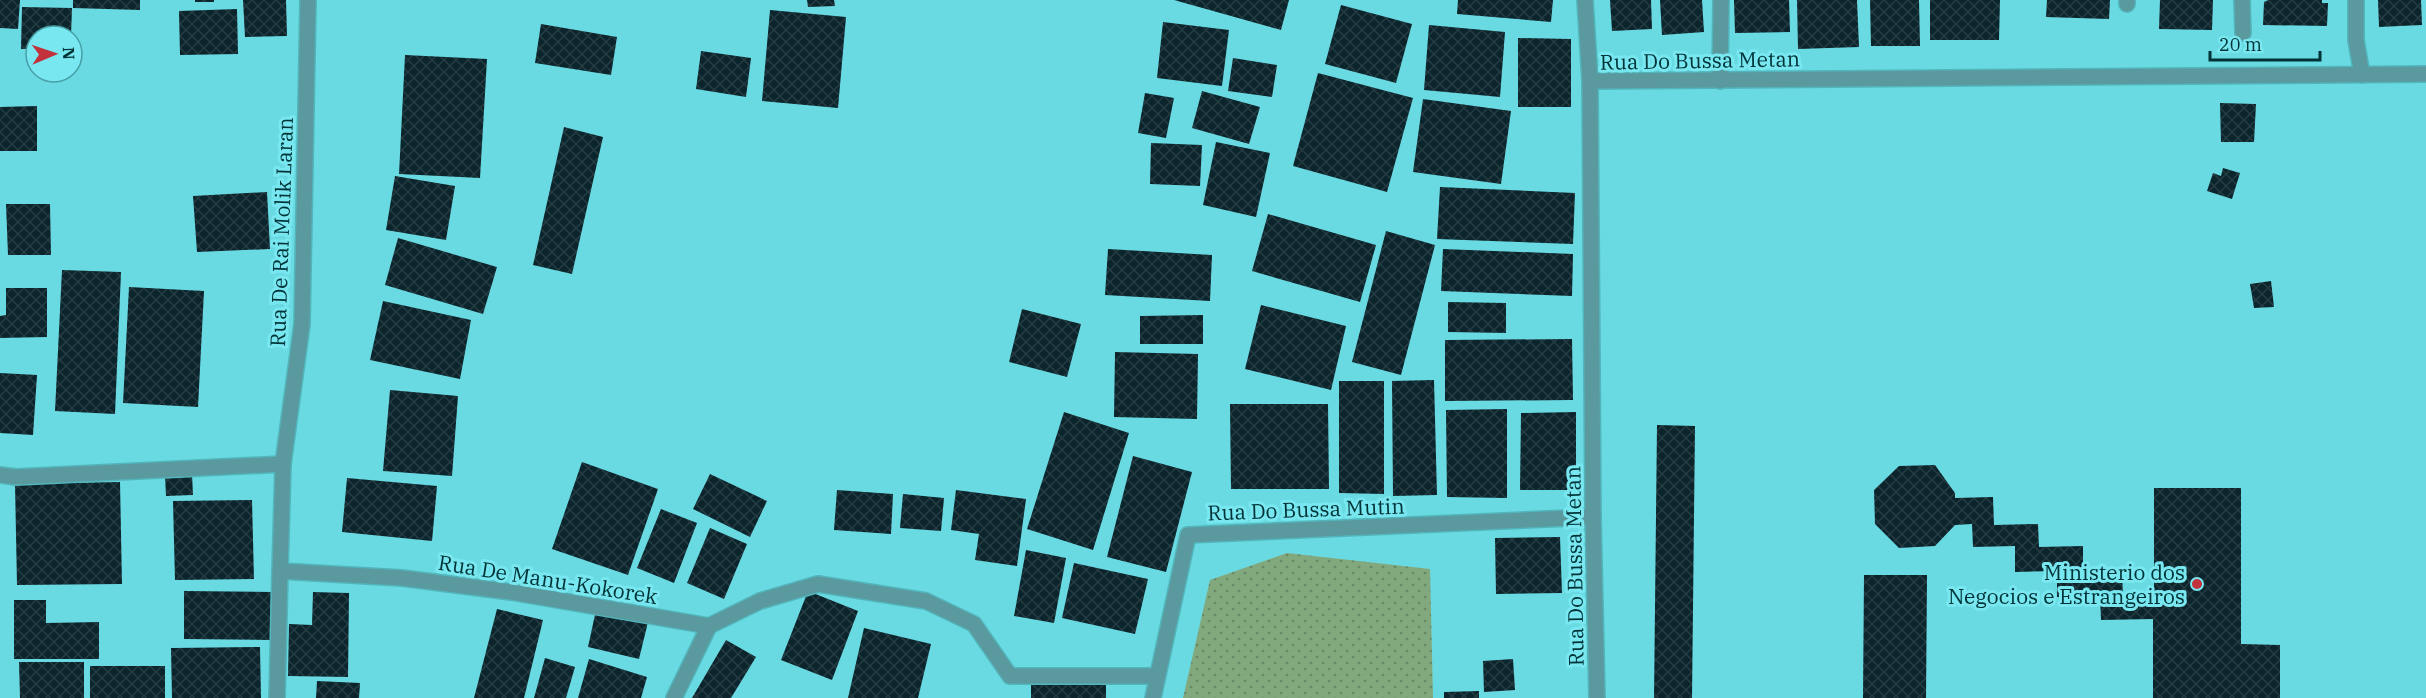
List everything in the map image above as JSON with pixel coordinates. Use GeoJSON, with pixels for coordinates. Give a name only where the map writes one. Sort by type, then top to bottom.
{"type":"FeatureCollection","features":[{"type":"Feature","properties":{"kind":"street","name":"Rua De Rai Molik Laran"},"geometry":{"type":"LineString","coordinates":[[283,464],[302,324],[308,0]]}},
{"type":"Feature","properties":{"kind":"street"},"geometry":{"type":"LineString","coordinates":[[1585,0],[1590,81]]}},
{"type":"Feature","properties":{"kind":"street"},"geometry":{"type":"LineString","coordinates":[[1720,81],[1721,0]]}},
{"type":"Feature","properties":{"kind":"street"},"geometry":{"type":"LineString","coordinates":[[2242,0],[2243,33]]}},
{"type":"Feature","properties":{"kind":"street"},"geometry":{"type":"LineString","coordinates":[[2356,0],[2356,40],[2362,75]]}},
{"type":"Feature","properties":{"kind":"street","name":"Rua Do Bussa Metan"},"geometry":{"type":"LineString","coordinates":[[1597,698],[1593,518],[1590,81],[2426,75]]}},
{"type":"Feature","properties":{"kind":"street"},"geometry":{"type":"LineString","coordinates":[[0,475],[16,477],[283,464],[277,698]]}},
{"type":"Feature","properties":{"kind":"street","name":"Rua Do Bussa Mutin"},"geometry":{"type":"LineString","coordinates":[[1153,698],[1188,535],[1593,518]]}},
{"type":"Feature","properties":{"kind":"street","name":"Rua De Manu-Kokorek"},"geometry":{"type":"LineString","coordinates":[[280,571],[402,578],[511,592],[709,626]]}},
{"type":"Feature","properties":{"kind":"street"},"geometry":{"type":"LineString","coordinates":[[674,698],[709,626],[760,601],[818,584],[926,601],[974,624],[1010,676],[1157,676]]}},
{"type":"Feature","properties":{"kind":"green space"},"geometry":{"type":"Polygon","coordinates":[[[1287,553],[1430,569],[1433,698],[1183,698],[1210,580],[1287,553]]]}},
{"type":"Feature","properties":{"kind":"building"},"geometry":{"type":"Polygon","coordinates":[[[0,0],[20,0],[18,29],[0,28],[0,0]]]}},
{"type":"Feature","properties":{"kind":"building"},"geometry":{"type":"Polygon","coordinates":[[[73,0],[140,0],[140,10],[73,8],[73,0]]]}},
{"type":"Feature","properties":{"kind":"building"},"geometry":{"type":"Polygon","coordinates":[[[195,0],[214,0],[214,2],[195,2],[195,0]]]}},
{"type":"Feature","properties":{"kind":"building"},"geometry":{"type":"Polygon","coordinates":[[[243,0],[286,0],[287,36],[245,37],[243,0]]]}},
{"type":"Feature","properties":{"kind":"building"},"geometry":{"type":"Polygon","coordinates":[[[807,0],[834,0],[835,6],[808,7],[807,0]]]}},
{"type":"Feature","properties":{"kind":"building"},"geometry":{"type":"Polygon","coordinates":[[[1174,0],[1289,0],[1281,30],[1174,0]]]}},
{"type":"Feature","properties":{"kind":"building"},"geometry":{"type":"Polygon","coordinates":[[[1458,0],[1553,0],[1551,22],[1457,14],[1458,0]]]}},
{"type":"Feature","properties":{"kind":"building"},"geometry":{"type":"Polygon","coordinates":[[[1610,0],[1651,0],[1652,29],[1612,31],[1610,0]]]}},
{"type":"Feature","properties":{"kind":"building"},"geometry":{"type":"Polygon","coordinates":[[[1660,0],[1702,0],[1704,32],[1662,35],[1660,0]]]}},
{"type":"Feature","properties":{"kind":"building"},"geometry":{"type":"Polygon","coordinates":[[[1734,0],[1789,0],[1790,32],[1735,33],[1734,0]]]}},
{"type":"Feature","properties":{"kind":"building"},"geometry":{"type":"Polygon","coordinates":[[[1797,0],[1857,0],[1859,47],[1798,49],[1797,0]]]}},
{"type":"Feature","properties":{"kind":"building"},"geometry":{"type":"Polygon","coordinates":[[[1870,0],[1919,0],[1920,46],[1871,46],[1870,0]]]}},
{"type":"Feature","properties":{"kind":"building"},"geometry":{"type":"Polygon","coordinates":[[[1930,0],[2000,0],[1999,40],[1930,40],[1930,0]]]}},
{"type":"Feature","properties":{"kind":"building"},"geometry":{"type":"Polygon","coordinates":[[[2047,0],[2110,0],[2109,19],[2046,17],[2047,0]]]}},
{"type":"Feature","properties":{"kind":"building"},"geometry":{"type":"Polygon","coordinates":[[[2160,0],[2213,0],[2212,30],[2159,29],[2160,0]]]}},
{"type":"Feature","properties":{"kind":"building"},"geometry":{"type":"Polygon","coordinates":[[[2268,0],[2322,0],[2322,3],[2328,3],[2327,26],[2263,25],[2264,2],[2268,0]]]}},
{"type":"Feature","properties":{"kind":"building"},"geometry":{"type":"Polygon","coordinates":[[[2378,0],[2421,0],[2422,25],[2379,27],[2378,0]]]}},
{"type":"Feature","properties":{"kind":"building"},"geometry":{"type":"Polygon","coordinates":[[[1341,5],[1412,24],[1396,83],[1325,64],[1341,5]]]}},
{"type":"Feature","properties":{"kind":"building"},"geometry":{"type":"Polygon","coordinates":[[[22,7],[72,8],[71,24],[24,24],[24,49],[21,49],[22,7]]]}},
{"type":"Feature","properties":{"kind":"building"},"geometry":{"type":"Polygon","coordinates":[[[237,9],[238,54],[180,55],[179,11],[237,9]]]}},
{"type":"Feature","properties":{"kind":"building"},"geometry":{"type":"Polygon","coordinates":[[[770,10],[846,17],[838,108],[762,101],[770,10]]]}},
{"type":"Feature","properties":{"kind":"building"},"geometry":{"type":"Polygon","coordinates":[[[1163,22],[1229,30],[1222,86],[1157,78],[1163,22]]]}},
{"type":"Feature","properties":{"kind":"building"},"geometry":{"type":"Polygon","coordinates":[[[541,24],[617,37],[611,75],[535,63],[541,24]]]}},
{"type":"Feature","properties":{"kind":"building"},"geometry":{"type":"Polygon","coordinates":[[[1429,25],[1505,32],[1500,97],[1424,90],[1429,25]]]}},
{"type":"Feature","properties":{"kind":"building"},"geometry":{"type":"Polygon","coordinates":[[[1518,38],[1571,39],[1571,107],[1518,107],[1518,38]]]}},
{"type":"Feature","properties":{"kind":"building"},"geometry":{"type":"Polygon","coordinates":[[[701,51],[751,58],[746,97],[696,89],[701,51]]]}},
{"type":"Feature","properties":{"kind":"building"},"geometry":{"type":"Polygon","coordinates":[[[405,55],[487,59],[480,178],[399,174],[405,55]]]}},
{"type":"Feature","properties":{"kind":"building"},"geometry":{"type":"Polygon","coordinates":[[[1233,58],[1277,65],[1272,97],[1228,91],[1233,58]]]}},
{"type":"Feature","properties":{"kind":"building"},"geometry":{"type":"Polygon","coordinates":[[[1318,73],[1413,98],[1387,192],[1293,166],[1318,73]]]}},
{"type":"Feature","properties":{"kind":"building"},"geometry":{"type":"Polygon","coordinates":[[[1202,91],[1260,107],[1249,144],[1192,128],[1202,91]]]}},
{"type":"Feature","properties":{"kind":"building"},"geometry":{"type":"Polygon","coordinates":[[[1145,93],[1174,98],[1166,138],[1138,133],[1145,93]]]}},
{"type":"Feature","properties":{"kind":"building"},"geometry":{"type":"Polygon","coordinates":[[[1423,99],[1511,111],[1501,184],[1413,172],[1423,99]]]}},
{"type":"Feature","properties":{"kind":"building"},"geometry":{"type":"Polygon","coordinates":[[[2220,103],[2256,104],[2254,142],[2221,142],[2220,103]]]}},
{"type":"Feature","properties":{"kind":"building"},"geometry":{"type":"Polygon","coordinates":[[[37,106],[37,151],[0,151],[0,107],[37,106]]]}},
{"type":"Feature","properties":{"kind":"building"},"geometry":{"type":"Polygon","coordinates":[[[564,127],[603,137],[572,274],[533,265],[564,127]]]}},
{"type":"Feature","properties":{"kind":"building"},"geometry":{"type":"Polygon","coordinates":[[[1216,142],[1270,153],[1256,217],[1203,205],[1216,142]]]}},
{"type":"Feature","properties":{"kind":"building"},"geometry":{"type":"Polygon","coordinates":[[[1151,143],[1202,145],[1200,186],[1150,184],[1151,143]]]}},
{"type":"Feature","properties":{"kind":"building"},"geometry":{"type":"Polygon","coordinates":[[[2223,168],[2240,173],[2232,199],[2207,191],[2213,173],[2221,176],[2223,168]]]}},
{"type":"Feature","properties":{"kind":"building"},"geometry":{"type":"Polygon","coordinates":[[[395,176],[455,186],[446,240],[386,230],[395,176]]]}},
{"type":"Feature","properties":{"kind":"building"},"geometry":{"type":"Polygon","coordinates":[[[1440,187],[1575,193],[1573,244],[1437,239],[1440,187]]]}},
{"type":"Feature","properties":{"kind":"building"},"geometry":{"type":"Polygon","coordinates":[[[267,192],[270,249],[197,252],[193,196],[267,192]]]}},
{"type":"Feature","properties":{"kind":"building"},"geometry":{"type":"Polygon","coordinates":[[[6,204],[50,204],[51,255],[8,255],[6,204]]]}},
{"type":"Feature","properties":{"kind":"building"},"geometry":{"type":"Polygon","coordinates":[[[1268,214],[1376,245],[1360,302],[1252,271],[1268,214]]]}},
{"type":"Feature","properties":{"kind":"building"},"geometry":{"type":"Polygon","coordinates":[[[1386,231],[1435,245],[1401,375],[1352,362],[1386,231]]]}},
{"type":"Feature","properties":{"kind":"building"},"geometry":{"type":"Polygon","coordinates":[[[398,238],[497,267],[483,314],[385,285],[398,238]]]}},
{"type":"Feature","properties":{"kind":"building"},"geometry":{"type":"Polygon","coordinates":[[[1108,249],[1212,255],[1210,301],[1105,295],[1108,249]]]}},
{"type":"Feature","properties":{"kind":"building"},"geometry":{"type":"Polygon","coordinates":[[[1443,249],[1573,254],[1572,296],[1441,291],[1443,249]]]}},
{"type":"Feature","properties":{"kind":"building"},"geometry":{"type":"Polygon","coordinates":[[[62,270],[121,272],[115,414],[55,411],[62,270]]]}},
{"type":"Feature","properties":{"kind":"building"},"geometry":{"type":"Polygon","coordinates":[[[2271,281],[2274,307],[2254,308],[2250,284],[2271,281]]]}},
{"type":"Feature","properties":{"kind":"building"},"geometry":{"type":"Polygon","coordinates":[[[129,287],[204,291],[198,407],[123,403],[129,287]]]}},
{"type":"Feature","properties":{"kind":"building"},"geometry":{"type":"Polygon","coordinates":[[[6,288],[47,288],[47,337],[0,338],[0,316],[6,315],[6,288]]]}},
{"type":"Feature","properties":{"kind":"building"},"geometry":{"type":"Polygon","coordinates":[[[383,301],[471,320],[460,379],[370,360],[383,301]]]}},
{"type":"Feature","properties":{"kind":"building"},"geometry":{"type":"Polygon","coordinates":[[[1448,302],[1506,303],[1506,333],[1448,332],[1448,302]]]}},
{"type":"Feature","properties":{"kind":"building"},"geometry":{"type":"Polygon","coordinates":[[[1261,305],[1346,326],[1331,390],[1245,369],[1261,305]]]}},
{"type":"Feature","properties":{"kind":"building"},"geometry":{"type":"Polygon","coordinates":[[[1022,309],[1081,324],[1067,377],[1009,362],[1022,309]]]}},
{"type":"Feature","properties":{"kind":"building"},"geometry":{"type":"Polygon","coordinates":[[[1203,315],[1203,344],[1140,344],[1140,316],[1203,315]]]}},
{"type":"Feature","properties":{"kind":"building"},"geometry":{"type":"Polygon","coordinates":[[[1572,339],[1573,400],[1445,401],[1445,340],[1572,339]]]}},
{"type":"Feature","properties":{"kind":"building"},"geometry":{"type":"Polygon","coordinates":[[[1115,352],[1198,354],[1197,419],[1114,417],[1115,352]]]}},
{"type":"Feature","properties":{"kind":"building"},"geometry":{"type":"Polygon","coordinates":[[[0,373],[37,375],[33,435],[0,433],[0,373]]]}},
{"type":"Feature","properties":{"kind":"building"},"geometry":{"type":"Polygon","coordinates":[[[1434,380],[1437,495],[1393,496],[1392,381],[1434,380]]]}},
{"type":"Feature","properties":{"kind":"building"},"geometry":{"type":"Polygon","coordinates":[[[1339,381],[1384,381],[1384,494],[1339,493],[1339,381]]]}},
{"type":"Feature","properties":{"kind":"building"},"geometry":{"type":"Polygon","coordinates":[[[390,390],[458,396],[452,476],[383,471],[390,390]]]}},
{"type":"Feature","properties":{"kind":"building"},"geometry":{"type":"Polygon","coordinates":[[[1230,404],[1328,404],[1329,489],[1231,489],[1230,404]]]}},
{"type":"Feature","properties":{"kind":"building"},"geometry":{"type":"Polygon","coordinates":[[[1507,409],[1507,498],[1447,497],[1446,410],[1507,409]]]}},
{"type":"Feature","properties":{"kind":"building"},"geometry":{"type":"Polygon","coordinates":[[[1064,412],[1129,433],[1093,550],[1027,529],[1064,412]]]}},
{"type":"Feature","properties":{"kind":"building"},"geometry":{"type":"Polygon","coordinates":[[[1576,412],[1576,490],[1520,490],[1521,413],[1576,412]]]}},
{"type":"Feature","properties":{"kind":"building"},"geometry":{"type":"Polygon","coordinates":[[[1657,425],[1695,426],[1692,698],[1654,698],[1657,425]]]}},
{"type":"Feature","properties":{"kind":"building"},"geometry":{"type":"Polygon","coordinates":[[[1133,456],[1192,472],[1166,572],[1107,557],[1133,456]]]}},
{"type":"Feature","properties":{"kind":"building"},"geometry":{"type":"Polygon","coordinates":[[[582,462],[658,489],[628,575],[552,549],[582,462]]]}},
{"type":"Feature","properties":{"kind":"building","name":"Ministerio dos Negocios e Estrangeiros"},"geometry":{"type":"Polygon","coordinates":[[[1935,465],[1955,493],[1955,498],[1993,497],[1994,525],[2038,524],[2039,547],[2083,546],[2083,571],[2122,570],[2123,597],[2154,597],[2154,488],[2241,488],[2241,644],[2280,645],[2280,698],[2153,698],[2153,619],[2101,620],[2100,596],[2057,597],[2057,571],[2015,572],[2015,546],[1973,547],[1972,524],[1955,525],[1935,546],[1899,548],[1875,524],[1874,490],[1899,466],[1935,465]]]}},
{"type":"Feature","properties":{"kind":"building"},"geometry":{"type":"Polygon","coordinates":[[[192,474],[193,495],[166,496],[165,475],[192,474]]]}},
{"type":"Feature","properties":{"kind":"building"},"geometry":{"type":"Polygon","coordinates":[[[710,474],[767,501],[750,537],[693,509],[710,474]]]}},
{"type":"Feature","properties":{"kind":"building"},"geometry":{"type":"Polygon","coordinates":[[[347,478],[437,486],[432,541],[342,532],[347,478]]]}},
{"type":"Feature","properties":{"kind":"building"},"geometry":{"type":"Polygon","coordinates":[[[120,482],[122,584],[17,585],[15,484],[120,482]]]}},
{"type":"Feature","properties":{"kind":"building"},"geometry":{"type":"Polygon","coordinates":[[[837,490],[893,494],[891,534],[834,530],[837,490]]]}},
{"type":"Feature","properties":{"kind":"building"},"geometry":{"type":"Polygon","coordinates":[[[956,490],[1026,499],[1017,566],[975,560],[979,534],[951,530],[956,490]]]}},
{"type":"Feature","properties":{"kind":"building"},"geometry":{"type":"Polygon","coordinates":[[[903,494],[944,498],[941,531],[900,528],[903,494]]]}},
{"type":"Feature","properties":{"kind":"building"},"geometry":{"type":"Polygon","coordinates":[[[252,500],[254,579],[175,580],[173,501],[252,500]]]}},
{"type":"Feature","properties":{"kind":"building"},"geometry":{"type":"Polygon","coordinates":[[[661,509],[697,523],[674,583],[637,568],[661,509]]]}},
{"type":"Feature","properties":{"kind":"building"},"geometry":{"type":"Polygon","coordinates":[[[710,528],[747,544],[724,599],[687,583],[710,528]]]}},
{"type":"Feature","properties":{"kind":"building"},"geometry":{"type":"Polygon","coordinates":[[[1560,537],[1562,593],[1496,594],[1495,538],[1560,537]]]}},
{"type":"Feature","properties":{"kind":"building"},"geometry":{"type":"Polygon","coordinates":[[[1026,550],[1066,558],[1054,623],[1014,616],[1026,550]]]}},
{"type":"Feature","properties":{"kind":"building"},"geometry":{"type":"Polygon","coordinates":[[[1074,563],[1148,579],[1135,634],[1062,618],[1074,563]]]}},
{"type":"Feature","properties":{"kind":"building","name":"Ministerio dos Negocios e Estrangeiros"},"geometry":{"type":"Polygon","coordinates":[[[1864,575],[1927,575],[1926,698],[1863,698],[1864,575]]]}},
{"type":"Feature","properties":{"kind":"building"},"geometry":{"type":"Polygon","coordinates":[[[184,591],[271,592],[270,640],[184,639],[184,591]]]}},
{"type":"Feature","properties":{"kind":"building"},"geometry":{"type":"Polygon","coordinates":[[[808,591],[858,611],[832,680],[781,660],[808,591]]]}},
{"type":"Feature","properties":{"kind":"building"},"geometry":{"type":"Polygon","coordinates":[[[313,592],[349,593],[348,677],[288,676],[289,624],[312,625],[313,592]]]}},
{"type":"Feature","properties":{"kind":"building"},"geometry":{"type":"Polygon","coordinates":[[[14,600],[46,600],[46,623],[99,622],[99,659],[14,659],[14,600]]]}},
{"type":"Feature","properties":{"kind":"building"},"geometry":{"type":"Polygon","coordinates":[[[497,609],[543,620],[524,698],[474,698],[497,609]]]}},
{"type":"Feature","properties":{"kind":"building"},"geometry":{"type":"Polygon","coordinates":[[[596,610],[648,622],[639,659],[588,647],[596,610]]]}},
{"type":"Feature","properties":{"kind":"building"},"geometry":{"type":"Polygon","coordinates":[[[864,628],[931,644],[918,698],[848,698],[864,628]]]}},
{"type":"Feature","properties":{"kind":"building"},"geometry":{"type":"Polygon","coordinates":[[[726,640],[756,657],[731,698],[692,698],[726,640]]]}},
{"type":"Feature","properties":{"kind":"building"},"geometry":{"type":"Polygon","coordinates":[[[260,647],[261,698],[172,698],[171,648],[260,647]]]}},
{"type":"Feature","properties":{"kind":"building"},"geometry":{"type":"Polygon","coordinates":[[[545,658],[575,667],[566,698],[534,698],[545,658]]]}},
{"type":"Feature","properties":{"kind":"building"},"geometry":{"type":"Polygon","coordinates":[[[589,659],[647,677],[641,698],[578,698],[589,659]]]}},
{"type":"Feature","properties":{"kind":"building"},"geometry":{"type":"Polygon","coordinates":[[[1513,659],[1515,690],[1484,692],[1483,661],[1513,659]]]}},
{"type":"Feature","properties":{"kind":"building"},"geometry":{"type":"Polygon","coordinates":[[[19,662],[84,662],[84,698],[20,698],[19,662]]]}},
{"type":"Feature","properties":{"kind":"building"},"geometry":{"type":"Polygon","coordinates":[[[90,666],[165,666],[165,698],[90,698],[90,666]]]}},
{"type":"Feature","properties":{"kind":"building"},"geometry":{"type":"Polygon","coordinates":[[[317,681],[360,683],[359,698],[316,698],[317,681]]]}},
{"type":"Feature","properties":{"kind":"building"},"geometry":{"type":"Polygon","coordinates":[[[1031,683],[1106,684],[1106,698],[1031,698],[1031,683]]]}},
{"type":"Feature","properties":{"kind":"building"},"geometry":{"type":"Polygon","coordinates":[[[1479,691],[1479,698],[1444,698],[1444,692],[1479,691]]]}},
{"type":"Feature","properties":{"kind":"place","name":"Ministerio dos Negocios e Estrangeiros"},"geometry":{"type":"Point","coordinates":[2197,584]}}]}
